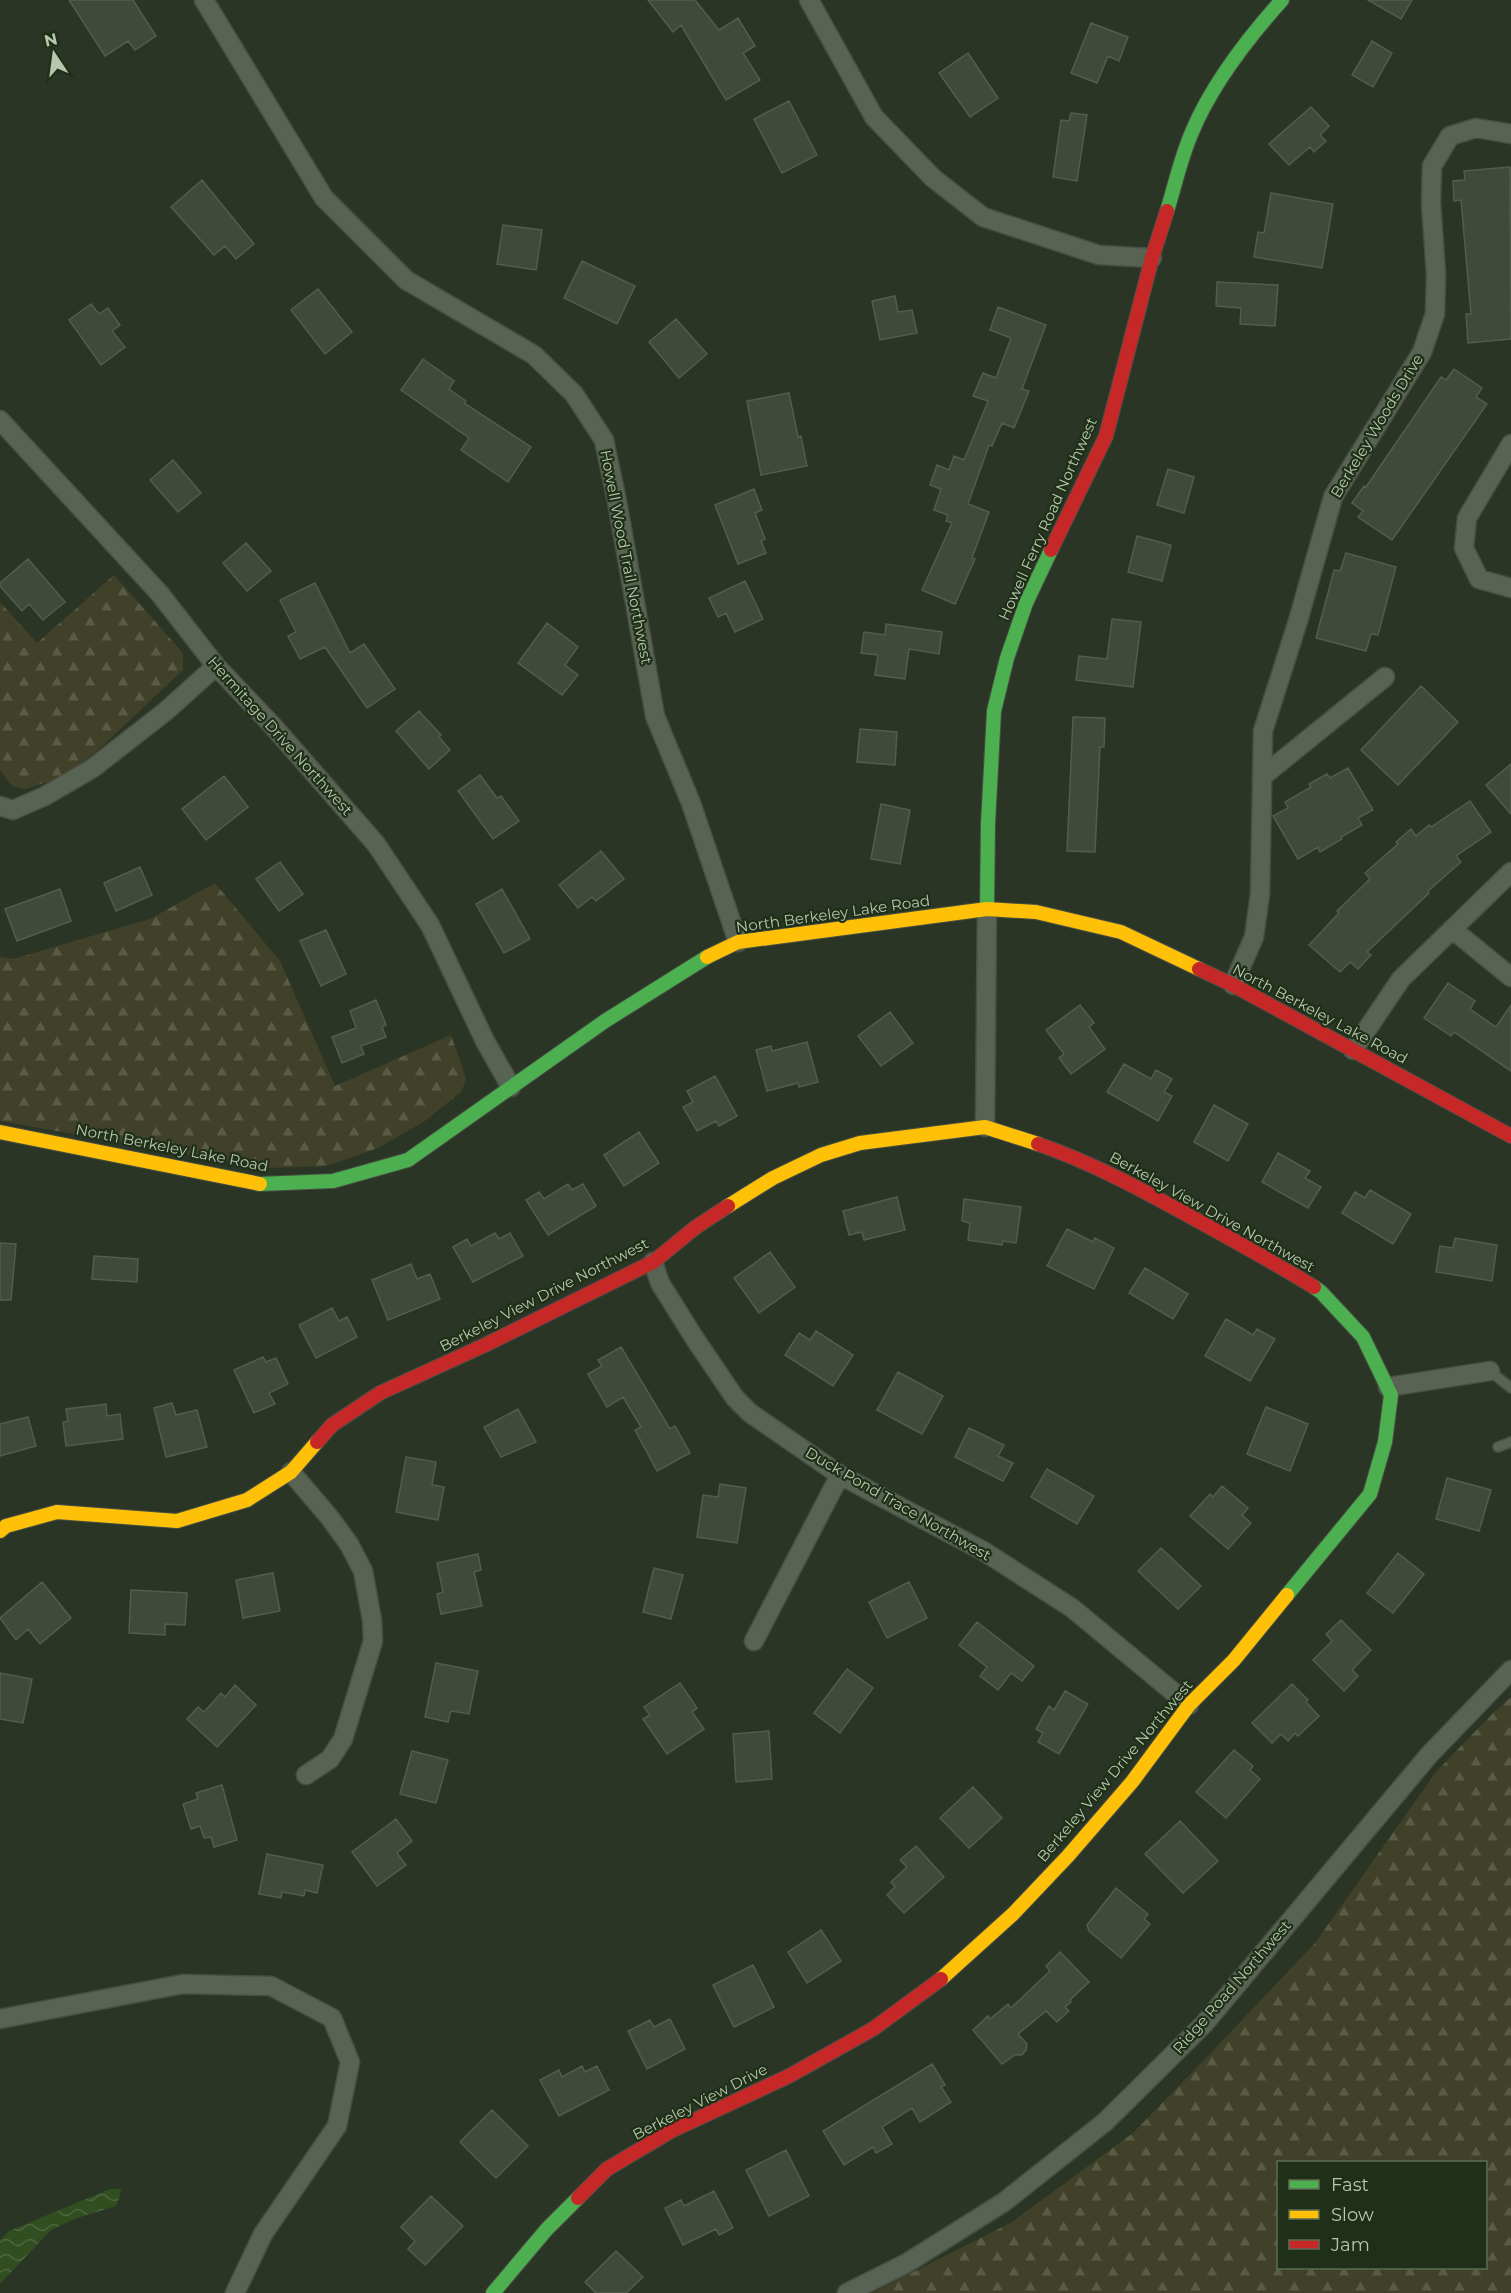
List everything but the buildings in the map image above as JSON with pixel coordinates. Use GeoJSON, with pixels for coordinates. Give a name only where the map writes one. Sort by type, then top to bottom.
{"type":"FeatureCollection","features":[{"type":"Feature","properties":{"kind":"street","name":"Howell Wood Trail Northwest"},"geometry":{"type":"LineString","coordinates":[[204,0],[324,198],[406,280],[534,355],[574,394],[604,440],[655,716],[691,803],[738,942]]}},
{"type":"Feature","properties":{"kind":"street"},"geometry":{"type":"LineString","coordinates":[[809,0],[874,117],[933,178],[983,217],[1099,255],[1152,258]]}},
{"type":"Feature","properties":{"kind":"street","name":"Howell Ferry Road Northwest"},"geometry":{"type":"LineString","coordinates":[[987,909],[988,824],[994,711],[1004,668],[1026,603],[1106,436],[1152,258],[1192,132],[1218,84],[1258,27],[1282,0]]}},
{"type":"Feature","properties":{"kind":"street","name":"Berkeley Woods Drive"},"geometry":{"type":"LineString","coordinates":[[1233,985],[1254,937],[1260,894],[1263,731],[1298,621],[1333,497],[1422,352],[1435,314],[1436,274],[1431,203],[1432,166],[1450,136],[1476,128],[1511,134]]}},
{"type":"Feature","properties":{"kind":"street","name":"Hermitage Drive Northwest"},"geometry":{"type":"LineString","coordinates":[[0,420],[160,594],[216,666],[272,725],[376,844],[430,925],[485,1041],[511,1087]]}},
{"type":"Feature","properties":{"kind":"street"},"geometry":{"type":"LineString","coordinates":[[1511,444],[1467,518],[1464,548],[1479,579],[1511,588]]}},
{"type":"Feature","properties":{"kind":"street"},"geometry":{"type":"LineString","coordinates":[[0,806],[13,810],[45,796],[93,768],[166,711],[216,666]]}},
{"type":"Feature","properties":{"kind":"street"},"geometry":{"type":"LineString","coordinates":[[1263,776],[1385,677]]}},
{"type":"Feature","properties":{"kind":"street"},"geometry":{"type":"LineString","coordinates":[[1353,1050],[1401,979],[1511,872]]}},
{"type":"Feature","properties":{"kind":"street","name":"North Berkeley Lake Road"},"geometry":{"type":"LineString","coordinates":[[0,1132],[260,1184],[333,1181],[408,1160],[605,1021],[711,954],[738,942],[987,909],[1036,912],[1121,932],[1233,985],[1511,1136]]}},
{"type":"Feature","properties":{"kind":"street"},"geometry":{"type":"LineString","coordinates":[[986,1127],[987,909]]}},
{"type":"Feature","properties":{"kind":"street"},"geometry":{"type":"LineString","coordinates":[[1452,929],[1511,977]]}},
{"type":"Feature","properties":{"kind":"street","name":"Berkeley View Drive Northwest"},"geometry":{"type":"LineString","coordinates":[[291,1472],[332,1425],[380,1393],[485,1346],[652,1262],[696,1227],[772,1178],[821,1155],[860,1143],[986,1127],[1067,1154],[1128,1182],[1294,1274],[1321,1292],[1363,1337],[1391,1395],[1385,1442],[1370,1494],[1234,1660],[1189,1705],[1132,1782],[1013,1914],[948,1974],[873,2029],[830,2054]]}},
{"type":"Feature","properties":{"kind":"street","name":"Duck Pond Trace Northwest"},"geometry":{"type":"LineString","coordinates":[[652,1262],[660,1283],[735,1398],[750,1413],[840,1475],[985,1552],[1072,1608],[1189,1705]]}},
{"type":"Feature","properties":{"kind":"street"},"geometry":{"type":"LineString","coordinates":[[1388,1388],[1490,1371]]}},
{"type":"Feature","properties":{"kind":"street"},"geometry":{"type":"LineString","coordinates":[[0,1531],[6,1526],[57,1512],[177,1521],[247,1500],[291,1472],[349,1544],[363,1571],[372,1620],[373,1641],[343,1739],[330,1759],[306,1775]]}},
{"type":"Feature","properties":{"kind":"street"},"geometry":{"type":"LineString","coordinates":[[753,1641],[840,1475]]}},
{"type":"Feature","properties":{"kind":"street","name":"Ridge Road Northwest"},"geometry":{"type":"LineString","coordinates":[[848,2293],[907,2263],[1004,2202],[1105,2122],[1203,2024],[1429,1755],[1511,1670]]}},
{"type":"Feature","properties":{"kind":"street"},"geometry":{"type":"LineString","coordinates":[[0,2019],[183,1984],[271,1986],[332,2018],[350,2062],[337,2126],[263,2234],[236,2293]]}},
{"type":"Feature","properties":{"kind":"street","name":"Berkeley View Drive"},"geometry":{"type":"LineString","coordinates":[[493,2293],[547,2229],[607,2169],[671,2131],[830,2054]]}},
{"type":"Feature","properties":{"kind":"lane"},"geometry":{"type":"LineString","coordinates":[[1490,1371],[1511,1388]]}},
{"type":"Feature","properties":{"kind":"lane"},"geometry":{"type":"LineString","coordinates":[[1498,1447],[1511,1442]]}},
{"type":"Feature","properties":{"kind":"green space"},"geometry":{"type":"Polygon","coordinates":[[[114,575],[183,653],[183,670],[95,753],[59,778],[26,789],[12,786],[0,770],[0,602],[37,643],[114,575]]]}},
{"type":"Feature","properties":{"kind":"green space"},"geometry":{"type":"Polygon","coordinates":[[[215,883],[280,961],[335,1086],[451,1035],[466,1078],[462,1091],[425,1121],[378,1148],[327,1166],[266,1168],[0,1121],[0,957],[13,959],[150,919],[215,883]]]}},
{"type":"Feature","properties":{"kind":"green space"},"geometry":{"type":"Polygon","coordinates":[[[1511,1697],[1511,2293],[872,2293],[1012,2222],[1133,2133],[1315,1943],[1436,1772],[1511,1697]]]}},
{"type":"Feature","properties":{"kind":"water"},"geometry":{"type":"Polygon","coordinates":[[[110,2189],[122,2189],[116,2206],[77,2218],[51,2230],[0,2284],[0,2240],[9,2231],[110,2189]]]}},
{"type":"Feature","properties":{"kind":"traffic: fast"},"geometry":{"type":"LineString","coordinates":[[1167,211],[1181,161],[1200,114],[1220,79],[1243,46],[1282,0]]}},
{"type":"Feature","properties":{"kind":"traffic: fast"},"geometry":{"type":"LineString","coordinates":[[987,909],[988,824],[994,711],[1007,658],[1026,603],[1051,550]]}},
{"type":"Feature","properties":{"kind":"traffic: fast"},"geometry":{"type":"LineString","coordinates":[[260,1184],[333,1181],[408,1160],[605,1021],[707,957]]}},
{"type":"Feature","properties":{"kind":"traffic: fast"},"geometry":{"type":"LineString","coordinates":[[1287,1595],[1370,1494],[1385,1442],[1391,1395],[1363,1337],[1314,1287]]}},
{"type":"Feature","properties":{"kind":"traffic: fast"},"geometry":{"type":"LineString","coordinates":[[493,2293],[547,2229],[578,2198]]}},
{"type":"Feature","properties":{"kind":"traffic: slow"},"geometry":{"type":"LineString","coordinates":[[707,957],[738,942],[987,909],[1036,912],[1121,932],[1199,969]]}},
{"type":"Feature","properties":{"kind":"traffic: slow"},"geometry":{"type":"LineString","coordinates":[[728,1206],[773,1178],[821,1155],[860,1143],[985,1127],[1038,1144]]}},
{"type":"Feature","properties":{"kind":"traffic: slow"},"geometry":{"type":"LineString","coordinates":[[0,1132],[260,1184]]}},
{"type":"Feature","properties":{"kind":"traffic: slow"},"geometry":{"type":"LineString","coordinates":[[0,1531],[6,1526],[57,1512],[177,1521],[247,1500],[291,1472],[317,1442]]}},
{"type":"Feature","properties":{"kind":"traffic: slow"},"geometry":{"type":"LineString","coordinates":[[941,1979],[1013,1914],[1068,1856],[1132,1782],[1189,1705],[1234,1660],[1287,1595]]}},
{"type":"Feature","properties":{"kind":"traffic: jam"},"geometry":{"type":"LineString","coordinates":[[1051,550],[1106,436],[1152,258],[1167,211]]}},
{"type":"Feature","properties":{"kind":"traffic: jam"},"geometry":{"type":"LineString","coordinates":[[1199,969],[1233,985],[1511,1136]]}},
{"type":"Feature","properties":{"kind":"traffic: jam"},"geometry":{"type":"LineString","coordinates":[[1038,1144],[1079,1160],[1137,1188],[1314,1287]]}},
{"type":"Feature","properties":{"kind":"traffic: jam"},"geometry":{"type":"LineString","coordinates":[[317,1442],[332,1425],[380,1393],[485,1345],[653,1262],[696,1227],[728,1206]]}},
{"type":"Feature","properties":{"kind":"traffic: jam"},"geometry":{"type":"LineString","coordinates":[[578,2198],[607,2169],[671,2131],[789,2076],[873,2029],[941,1979]]}}]}
